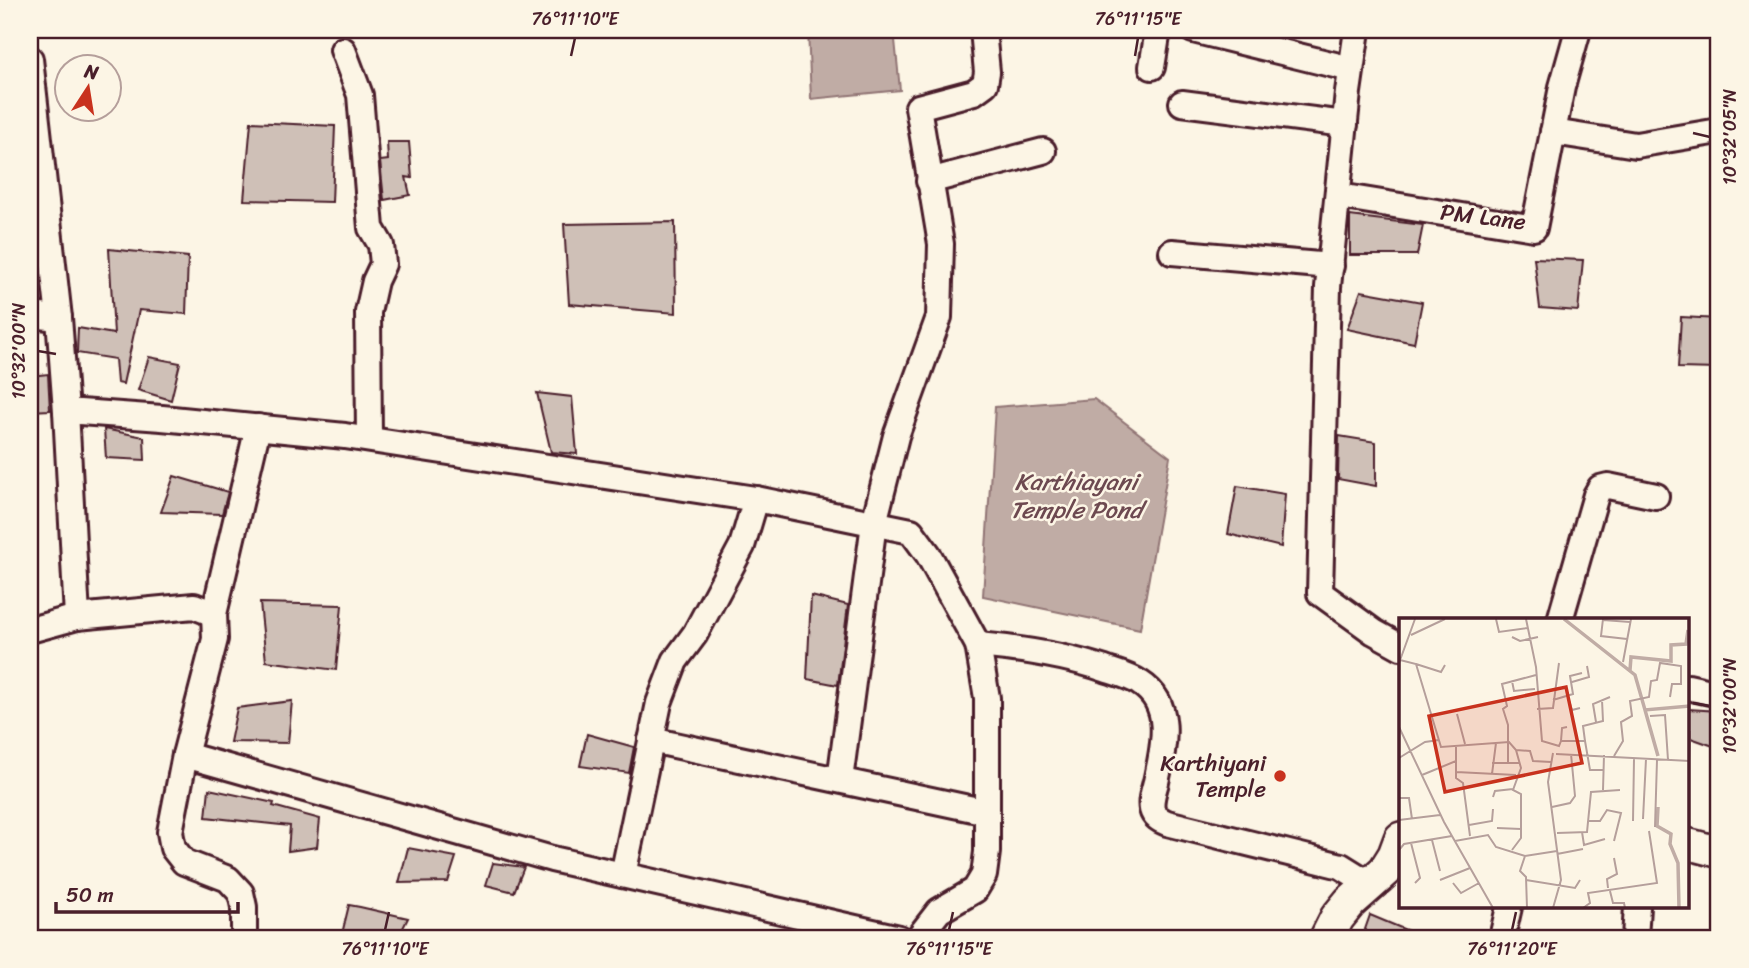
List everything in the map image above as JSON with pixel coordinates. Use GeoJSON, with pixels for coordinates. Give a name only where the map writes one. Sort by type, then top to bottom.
{"type":"FeatureCollection","features":[{"type":"Feature","properties":{"kind":"main road"},"geometry":{"type":"LineString","coordinates":[[1327,938],[1337,918],[1350,902],[1385,871],[1399,844]]}},
{"type":"Feature","properties":{"kind":"street"},"geometry":{"type":"LineString","coordinates":[[839,780],[874,523],[897,436],[940,317],[940,244],[918,107],[974,92],[985,84],[987,72],[983,30]]}},
{"type":"Feature","properties":{"kind":"street"},"geometry":{"type":"LineString","coordinates":[[1152,67],[1158,30]]}},
{"type":"Feature","properties":{"kind":"street"},"geometry":{"type":"LineString","coordinates":[[1193,30],[1351,69]]}},
{"type":"Feature","properties":{"kind":"street"},"geometry":{"type":"LineString","coordinates":[[1357,30],[1328,287],[1320,593],[1399,647]]}},
{"type":"Feature","properties":{"kind":"street","name":"PM Lane"},"geometry":{"type":"LineString","coordinates":[[1339,196],[1534,228],[1562,87],[1578,30]]}},
{"type":"Feature","properties":{"kind":"street"},"geometry":{"type":"LineString","coordinates":[[343,50],[360,95],[371,228],[382,246],[383,264],[375,281],[368,312],[369,439]]}},
{"type":"Feature","properties":{"kind":"street"},"geometry":{"type":"LineString","coordinates":[[30,59],[59,317],[77,617]]}},
{"type":"Feature","properties":{"kind":"street"},"geometry":{"type":"LineString","coordinates":[[1182,103],[1345,124]]}},
{"type":"Feature","properties":{"kind":"street"},"geometry":{"type":"LineString","coordinates":[[1553,132],[1636,145],[1719,131]]}},
{"type":"Feature","properties":{"kind":"street"},"geometry":{"type":"LineString","coordinates":[[929,181],[1043,151]]}},
{"type":"Feature","properties":{"kind":"street"},"geometry":{"type":"LineString","coordinates":[[1172,252],[1331,267]]}},
{"type":"Feature","properties":{"kind":"street"},"geometry":{"type":"LineString","coordinates":[[30,315],[59,317]]}},
{"type":"Feature","properties":{"kind":"street"},"geometry":{"type":"LineString","coordinates":[[66,411],[369,439],[756,499],[911,531],[928,554],[978,645],[987,698],[987,852],[984,874],[975,890],[939,911],[918,938]]}},
{"type":"Feature","properties":{"kind":"street"},"geometry":{"type":"LineString","coordinates":[[244,938],[242,893],[228,880],[184,862],[173,848],[170,832],[185,755],[215,639],[214,614],[258,427]]}},
{"type":"Feature","properties":{"kind":"street"},"geometry":{"type":"LineString","coordinates":[[1561,618],[1595,495],[1600,488],[1608,486],[1656,496]]}},
{"type":"Feature","properties":{"kind":"street"},"geometry":{"type":"LineString","coordinates":[[623,875],[659,703],[675,661],[695,634],[737,557],[756,499]]}},
{"type":"Feature","properties":{"kind":"street"},"geometry":{"type":"LineString","coordinates":[[30,630],[77,617],[194,606],[214,614]]}},
{"type":"Feature","properties":{"kind":"street"},"geometry":{"type":"LineString","coordinates":[[978,645],[1031,650],[1075,659],[1141,683],[1154,697],[1164,716],[1164,743],[1152,809],[1157,818],[1167,823],[1341,866],[1370,884]]}},
{"type":"Feature","properties":{"kind":"street"},"geometry":{"type":"LineString","coordinates":[[1690,687],[1719,694]]}},
{"type":"Feature","properties":{"kind":"street"},"geometry":{"type":"LineString","coordinates":[[651,740],[987,812]]}},
{"type":"Feature","properties":{"kind":"street"},"geometry":{"type":"LineString","coordinates":[[185,755],[552,859],[899,938]]}},
{"type":"Feature","properties":{"kind":"street"},"geometry":{"type":"LineString","coordinates":[[1690,845],[1719,852]]}},
{"type":"Feature","properties":{"kind":"street"},"geometry":{"type":"LineString","coordinates":[[1502,938],[1509,908]]}},
{"type":"Feature","properties":{"kind":"street"},"geometry":{"type":"LineString","coordinates":[[1635,938],[1637,908]]}},
{"type":"Feature","properties":{"kind":"water"},"geometry":{"type":"Polygon","coordinates":[[[808,30],[894,30],[900,90],[811,99],[808,30]]]}},
{"type":"Feature","properties":{"kind":"water","name":"Karthiayani Temple Pond"},"geometry":{"type":"Polygon","coordinates":[[[1094,399],[1170,457],[1140,629],[983,596],[995,407],[1094,399]]]}},
{"type":"Feature","properties":{"kind":"building"},"geometry":{"type":"Polygon","coordinates":[[[251,122],[335,126],[332,202],[244,200],[251,122]]]}},
{"type":"Feature","properties":{"kind":"building"},"geometry":{"type":"Polygon","coordinates":[[[387,142],[409,142],[412,178],[406,177],[410,195],[384,200],[380,161],[388,160],[387,142]]]}},
{"type":"Feature","properties":{"kind":"building"},"geometry":{"type":"Polygon","coordinates":[[[1350,216],[1423,225],[1417,255],[1350,255],[1350,216]]]}},
{"type":"Feature","properties":{"kind":"building"},"geometry":{"type":"Polygon","coordinates":[[[675,222],[676,313],[569,304],[564,224],[675,222]]]}},
{"type":"Feature","properties":{"kind":"building"},"geometry":{"type":"Polygon","coordinates":[[[109,249],[188,257],[186,314],[139,310],[123,384],[117,383],[115,359],[77,353],[78,328],[114,334],[109,249]]]}},
{"type":"Feature","properties":{"kind":"building"},"geometry":{"type":"Polygon","coordinates":[[[1534,258],[1583,260],[1578,311],[1540,308],[1534,258]]]}},
{"type":"Feature","properties":{"kind":"building"},"geometry":{"type":"Polygon","coordinates":[[[1361,291],[1422,302],[1414,343],[1347,329],[1361,291]]]}},
{"type":"Feature","properties":{"kind":"building"},"geometry":{"type":"Polygon","coordinates":[[[1681,317],[1719,319],[1719,369],[1678,368],[1681,317]]]}},
{"type":"Feature","properties":{"kind":"building"},"geometry":{"type":"Polygon","coordinates":[[[149,357],[180,363],[171,400],[138,390],[149,357]]]}},
{"type":"Feature","properties":{"kind":"building"},"geometry":{"type":"Polygon","coordinates":[[[48,374],[50,410],[30,411],[30,376],[48,374]]]}},
{"type":"Feature","properties":{"kind":"building"},"geometry":{"type":"Polygon","coordinates":[[[537,393],[572,397],[577,454],[551,452],[537,393]]]}},
{"type":"Feature","properties":{"kind":"building"},"geometry":{"type":"Polygon","coordinates":[[[104,429],[144,437],[145,460],[106,458],[104,429]]]}},
{"type":"Feature","properties":{"kind":"building"},"geometry":{"type":"Polygon","coordinates":[[[1339,436],[1376,442],[1376,486],[1338,479],[1339,436]]]}},
{"type":"Feature","properties":{"kind":"building"},"geometry":{"type":"Polygon","coordinates":[[[174,476],[228,492],[222,514],[161,512],[174,476]]]}},
{"type":"Feature","properties":{"kind":"building"},"geometry":{"type":"Polygon","coordinates":[[[1237,486],[1285,494],[1281,547],[1228,534],[1237,486]]]}},
{"type":"Feature","properties":{"kind":"building"},"geometry":{"type":"Polygon","coordinates":[[[811,596],[848,605],[838,685],[807,679],[811,596]]]}},
{"type":"Feature","properties":{"kind":"building"},"geometry":{"type":"Polygon","coordinates":[[[260,603],[342,605],[336,670],[266,661],[260,603]]]}},
{"type":"Feature","properties":{"kind":"building"},"geometry":{"type":"Polygon","coordinates":[[[292,701],[288,743],[230,742],[237,708],[292,701]]]}},
{"type":"Feature","properties":{"kind":"building"},"geometry":{"type":"Polygon","coordinates":[[[1690,709],[1719,711],[1719,748],[1690,738],[1690,709]]]}},
{"type":"Feature","properties":{"kind":"building"},"geometry":{"type":"Polygon","coordinates":[[[587,734],[634,747],[629,773],[580,766],[587,734]]]}},
{"type":"Feature","properties":{"kind":"building"},"geometry":{"type":"Polygon","coordinates":[[[209,789],[274,803],[273,806],[320,819],[317,847],[288,851],[290,826],[206,817],[209,789]]]}},
{"type":"Feature","properties":{"kind":"building"},"geometry":{"type":"Polygon","coordinates":[[[408,848],[456,857],[448,882],[399,883],[408,848]]]}},
{"type":"Feature","properties":{"kind":"building"},"geometry":{"type":"Polygon","coordinates":[[[493,863],[524,867],[514,892],[486,885],[493,863]]]}},
{"type":"Feature","properties":{"kind":"building"},"geometry":{"type":"Polygon","coordinates":[[[349,905],[408,918],[398,938],[341,938],[349,905]]]}},
{"type":"Feature","properties":{"kind":"building"},"geometry":{"type":"Polygon","coordinates":[[[1370,915],[1425,938],[1362,938],[1370,915]]]}},
{"type":"Feature","properties":{"kind":"place","name":"Karthiyani Temple"},"geometry":{"type":"Point","coordinates":[1280,776]}}]}
